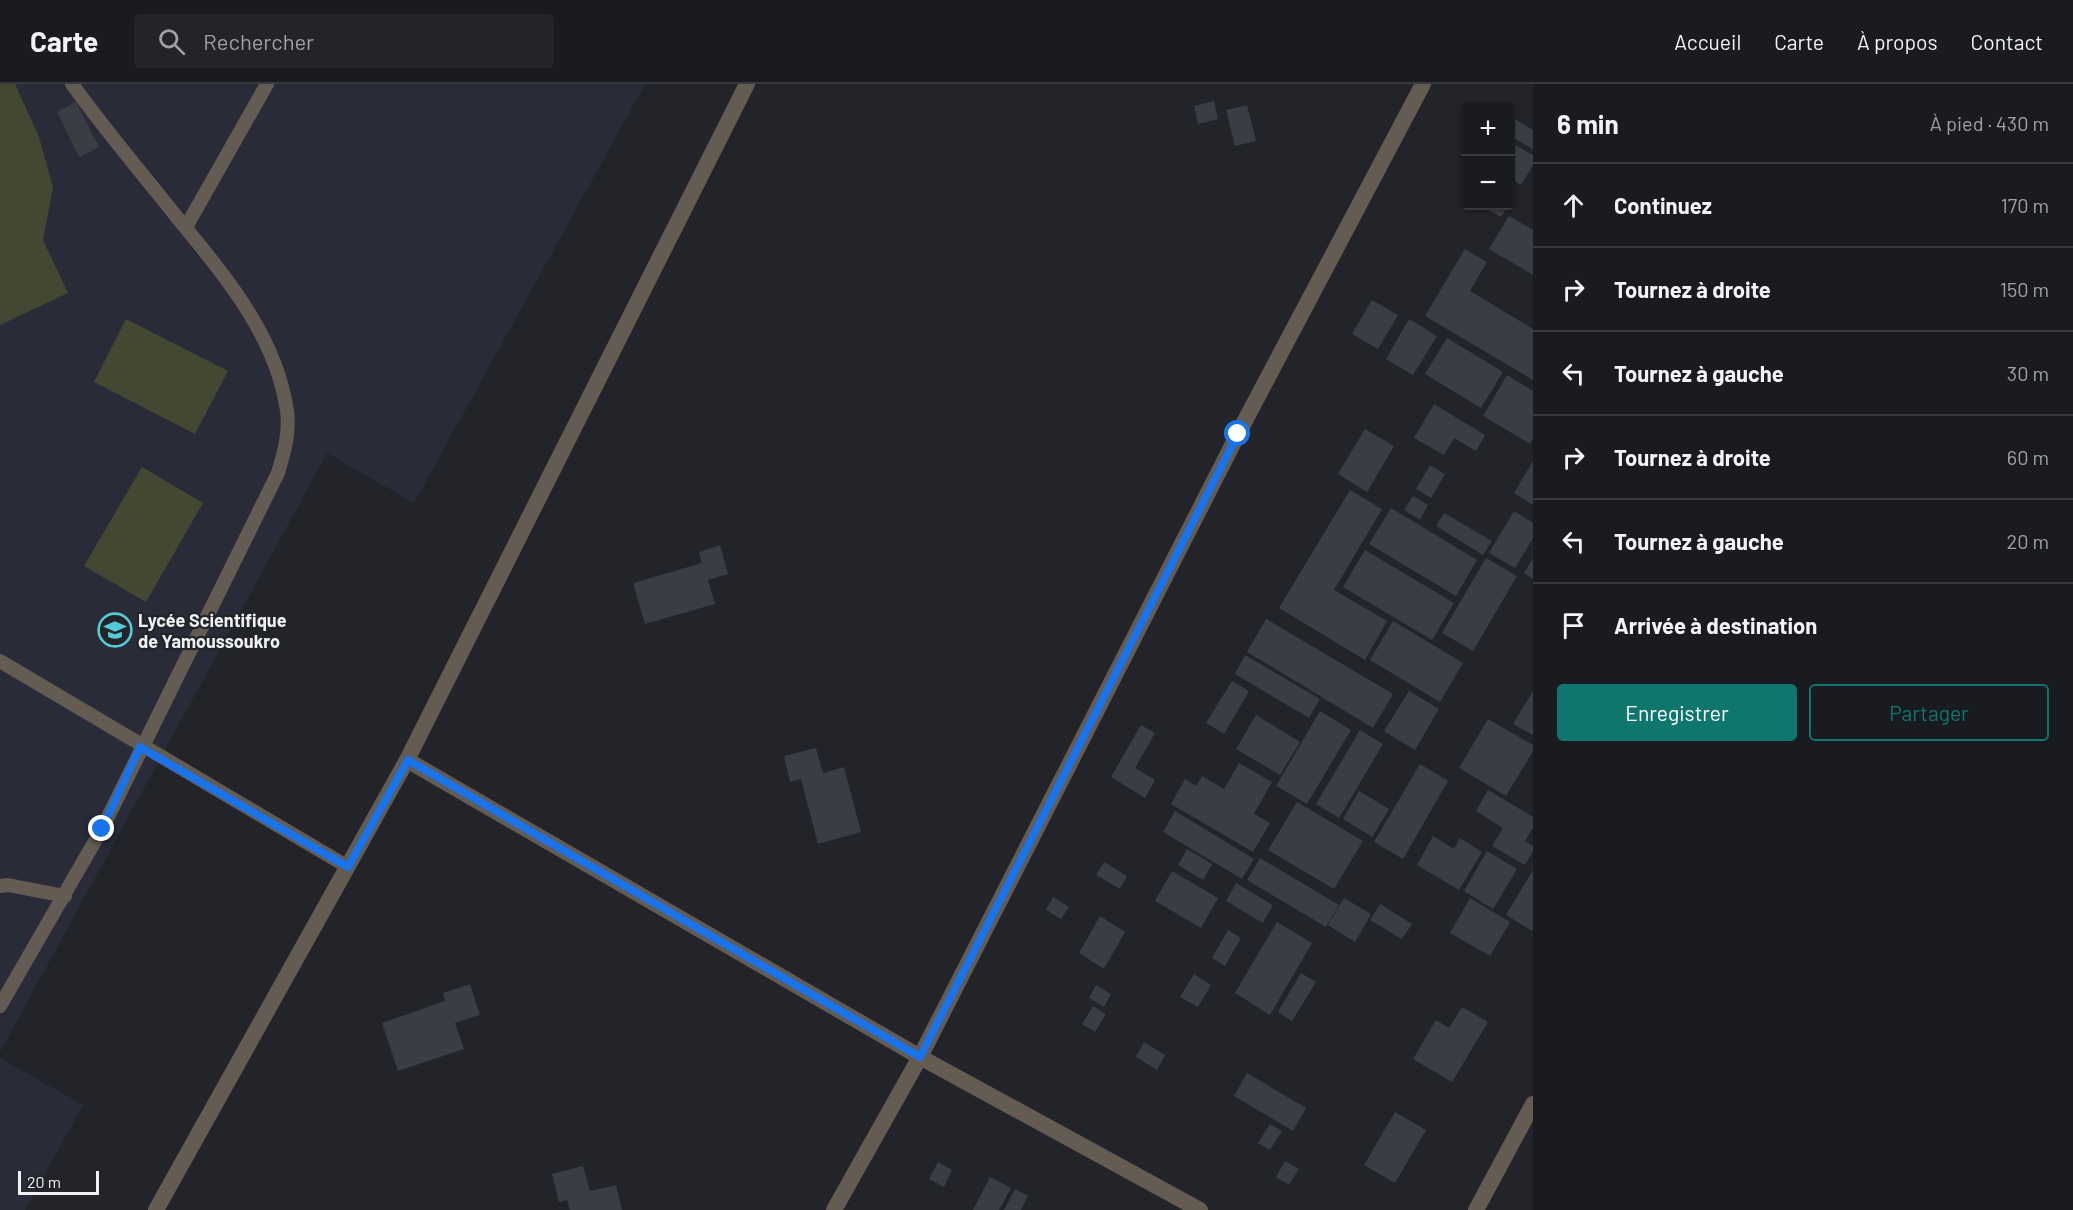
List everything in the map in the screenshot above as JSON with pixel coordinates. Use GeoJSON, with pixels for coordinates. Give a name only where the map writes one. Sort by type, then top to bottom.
{"type":"FeatureCollection","features":[{"type":"Feature","properties":{"kind":"street"},"geometry":{"type":"LineString","coordinates":[[156,1210],[408,760],[747,84]]}},
{"type":"Feature","properties":{"kind":"street"},"geometry":{"type":"LineString","coordinates":[[834,1210],[920,1057],[1238,434],[1423,84]]}},
{"type":"Feature","properties":{"kind":"street"},"geometry":{"type":"LineString","coordinates":[[408,760],[920,1057],[1200,1210]]}},
{"type":"Feature","properties":{"kind":"street"},"geometry":{"type":"LineString","coordinates":[[1476,1210],[1533,1104]]}},
{"type":"Feature","properties":{"kind":"lane"},"geometry":{"type":"LineString","coordinates":[[0,1006],[102,829],[140,747],[278,473],[286,446],[288,412],[279,378],[258,324],[186,227],[72,84]]}},
{"type":"Feature","properties":{"kind":"lane"},"geometry":{"type":"LineString","coordinates":[[186,227],[267,84]]}},
{"type":"Feature","properties":{"kind":"lane"},"geometry":{"type":"LineString","coordinates":[[0,661],[131,738],[140,747],[348,867]]}},
{"type":"Feature","properties":{"kind":"lane"},"geometry":{"type":"LineString","coordinates":[[0,886],[8,885],[65,896]]}},
{"type":"Feature","properties":{"kind":"shaded area","name":"Lycée Scientifique de Yamoussoukro"},"geometry":{"type":"Polygon","coordinates":[[[0,84],[645,84],[414,503],[327,453],[0,1052],[0,84]]]}},
{"type":"Feature","properties":{"kind":"shaded area"},"geometry":{"type":"Polygon","coordinates":[[[0,1058],[83,1105],[25,1210],[0,1210],[0,1058]]]}},
{"type":"Feature","properties":{"kind":"green space"},"geometry":{"type":"Polygon","coordinates":[[[0,84],[15,84],[39,137],[53,187],[43,240],[68,293],[0,325],[0,84]]]}},
{"type":"Feature","properties":{"kind":"green space"},"geometry":{"type":"Polygon","coordinates":[[[126,319],[228,371],[195,434],[94,382],[126,319]]]}},
{"type":"Feature","properties":{"kind":"green space"},"geometry":{"type":"Polygon","coordinates":[[[142,467],[203,503],[146,602],[84,566],[142,467]]]}},
{"type":"Feature","properties":{"kind":"building"},"geometry":{"type":"Polygon","coordinates":[[[1214,101],[1218,119],[1198,124],[1194,106],[1214,101]]]}},
{"type":"Feature","properties":{"kind":"building"},"geometry":{"type":"Polygon","coordinates":[[[76,102],[99,147],[79,157],[57,112],[76,102]]]}},
{"type":"Feature","properties":{"kind":"building"},"geometry":{"type":"Polygon","coordinates":[[[1247,105],[1256,141],[1235,146],[1226,110],[1247,105]]]}},
{"type":"Feature","properties":{"kind":"building"},"geometry":{"type":"Polygon","coordinates":[[[1515,119],[1533,130],[1533,149],[1515,139],[1515,119]]]}},
{"type":"Feature","properties":{"kind":"building"},"geometry":{"type":"Polygon","coordinates":[[[1515,145],[1533,155],[1533,165],[1521,185],[1515,181],[1515,145]]]}},
{"type":"Feature","properties":{"kind":"building"},"geometry":{"type":"Polygon","coordinates":[[[1489,210],[1505,210],[1501,217],[1489,210]]]}},
{"type":"Feature","properties":{"kind":"building"},"geometry":{"type":"Polygon","coordinates":[[[1509,216],[1533,230],[1533,275],[1489,249],[1509,216]]]}},
{"type":"Feature","properties":{"kind":"building"},"geometry":{"type":"Polygon","coordinates":[[[1465,249],[1487,262],[1470,291],[1533,329],[1533,380],[1425,316],[1465,249]]]}},
{"type":"Feature","properties":{"kind":"building"},"geometry":{"type":"Polygon","coordinates":[[[1372,300],[1398,315],[1378,349],[1352,334],[1372,300]]]}},
{"type":"Feature","properties":{"kind":"building"},"geometry":{"type":"Polygon","coordinates":[[[1409,319],[1437,336],[1413,375],[1386,359],[1409,319]]]}},
{"type":"Feature","properties":{"kind":"building"},"geometry":{"type":"Polygon","coordinates":[[[1447,338],[1503,372],[1481,408],[1425,374],[1447,338]]]}},
{"type":"Feature","properties":{"kind":"building"},"geometry":{"type":"Polygon","coordinates":[[[1507,375],[1533,391],[1533,438],[1530,444],[1483,416],[1507,375]]]}},
{"type":"Feature","properties":{"kind":"building"},"geometry":{"type":"Polygon","coordinates":[[[1434,404],[1485,435],[1476,451],[1454,438],[1444,455],[1414,438],[1434,404]]]}},
{"type":"Feature","properties":{"kind":"building"},"geometry":{"type":"Polygon","coordinates":[[[1365,429],[1394,446],[1367,492],[1338,474],[1365,429]]]}},
{"type":"Feature","properties":{"kind":"building"},"geometry":{"type":"Polygon","coordinates":[[[1533,461],[1533,505],[1514,493],[1533,461]]]}},
{"type":"Feature","properties":{"kind":"building"},"geometry":{"type":"Polygon","coordinates":[[[1430,465],[1445,474],[1431,498],[1416,489],[1430,465]]]}},
{"type":"Feature","properties":{"kind":"building"},"geometry":{"type":"Polygon","coordinates":[[[1350,490],[1382,509],[1334,590],[1387,621],[1365,660],[1279,608],[1350,490]]]}},
{"type":"Feature","properties":{"kind":"building"},"geometry":{"type":"Polygon","coordinates":[[[1413,496],[1428,505],[1420,520],[1404,510],[1413,496]]]}},
{"type":"Feature","properties":{"kind":"building"},"geometry":{"type":"Polygon","coordinates":[[[1391,508],[1477,560],[1456,596],[1369,544],[1391,508]]]}},
{"type":"Feature","properties":{"kind":"building"},"geometry":{"type":"Polygon","coordinates":[[[1514,511],[1533,523],[1533,538],[1515,568],[1489,553],[1514,511]]]}},
{"type":"Feature","properties":{"kind":"building"},"geometry":{"type":"Polygon","coordinates":[[[1444,513],[1492,541],[1483,555],[1436,526],[1444,513]]]}},
{"type":"Feature","properties":{"kind":"building"},"geometry":{"type":"Polygon","coordinates":[[[720,545],[728,574],[708,580],[715,604],[645,624],[633,583],[702,563],[699,552],[720,545]]]}},
{"type":"Feature","properties":{"kind":"building"},"geometry":{"type":"Polygon","coordinates":[[[1365,550],[1454,603],[1432,640],[1343,587],[1365,550]]]}},
{"type":"Feature","properties":{"kind":"building"},"geometry":{"type":"Polygon","coordinates":[[[1486,558],[1517,576],[1473,651],[1442,633],[1486,558]]]}},
{"type":"Feature","properties":{"kind":"building"},"geometry":{"type":"Polygon","coordinates":[[[1533,558],[1533,579],[1524,573],[1533,558]]]}},
{"type":"Feature","properties":{"kind":"building"},"geometry":{"type":"Polygon","coordinates":[[[1266,619],[1393,694],[1373,728],[1247,652],[1266,619]]]}},
{"type":"Feature","properties":{"kind":"building"},"geometry":{"type":"Polygon","coordinates":[[[1393,621],[1463,663],[1440,702],[1370,660],[1393,621]]]}},
{"type":"Feature","properties":{"kind":"building"},"geometry":{"type":"Polygon","coordinates":[[[1245,655],[1320,699],[1309,718],[1235,674],[1245,655]]]}},
{"type":"Feature","properties":{"kind":"building"},"geometry":{"type":"Polygon","coordinates":[[[1232,681],[1249,691],[1224,734],[1206,723],[1232,681]]]}},
{"type":"Feature","properties":{"kind":"building"},"geometry":{"type":"Polygon","coordinates":[[[1409,691],[1439,709],[1415,750],[1384,731],[1409,691]]]}},
{"type":"Feature","properties":{"kind":"building"},"geometry":{"type":"Polygon","coordinates":[[[1533,691],[1533,735],[1513,724],[1533,691]]]}},
{"type":"Feature","properties":{"kind":"building"},"geometry":{"type":"Polygon","coordinates":[[[1320,711],[1351,730],[1307,804],[1276,786],[1320,711]]]}},
{"type":"Feature","properties":{"kind":"building"},"geometry":{"type":"Polygon","coordinates":[[[1256,715],[1300,742],[1280,775],[1236,749],[1256,715]]]}},
{"type":"Feature","properties":{"kind":"building"},"geometry":{"type":"Polygon","coordinates":[[[1488,719],[1533,745],[1533,751],[1506,796],[1459,768],[1488,719]]]}},
{"type":"Feature","properties":{"kind":"building"},"geometry":{"type":"Polygon","coordinates":[[[1141,725],[1155,733],[1135,768],[1155,780],[1145,798],[1111,777],[1141,725]]]}},
{"type":"Feature","properties":{"kind":"building"},"geometry":{"type":"Polygon","coordinates":[[[1360,730],[1383,744],[1339,818],[1316,804],[1360,730]]]}},
{"type":"Feature","properties":{"kind":"building"},"geometry":{"type":"Polygon","coordinates":[[[816,748],[823,773],[844,767],[861,832],[818,844],[801,779],[790,782],[784,756],[816,748]]]}},
{"type":"Feature","properties":{"kind":"building"},"geometry":{"type":"Polygon","coordinates":[[[1239,763],[1272,782],[1254,814],[1270,823],[1253,852],[1171,804],[1185,779],[1196,786],[1202,776],[1224,789],[1239,763]]]}},
{"type":"Feature","properties":{"kind":"building"},"geometry":{"type":"Polygon","coordinates":[[[1420,764],[1448,781],[1403,859],[1374,842],[1420,764]]]}},
{"type":"Feature","properties":{"kind":"building"},"geometry":{"type":"Polygon","coordinates":[[[1488,790],[1533,817],[1533,828],[1525,841],[1533,846],[1533,851],[1525,865],[1492,846],[1503,828],[1476,811],[1488,790]]]}},
{"type":"Feature","properties":{"kind":"building"},"geometry":{"type":"Polygon","coordinates":[[[1359,791],[1389,809],[1372,837],[1343,819],[1359,791]]]}},
{"type":"Feature","properties":{"kind":"building"},"geometry":{"type":"Polygon","coordinates":[[[1297,802],[1363,841],[1334,889],[1268,850],[1297,802]]]}},
{"type":"Feature","properties":{"kind":"building"},"geometry":{"type":"Polygon","coordinates":[[[1175,811],[1254,859],[1242,879],[1163,832],[1175,811]]]}},
{"type":"Feature","properties":{"kind":"building"},"geometry":{"type":"Polygon","coordinates":[[[1433,836],[1454,849],[1460,838],[1482,852],[1459,890],[1417,865],[1433,836]]]}},
{"type":"Feature","properties":{"kind":"building"},"geometry":{"type":"Polygon","coordinates":[[[1187,849],[1212,864],[1203,880],[1178,865],[1187,849]]]}},
{"type":"Feature","properties":{"kind":"building"},"geometry":{"type":"Polygon","coordinates":[[[1487,851],[1517,869],[1493,909],[1464,891],[1487,851]]]}},
{"type":"Feature","properties":{"kind":"building"},"geometry":{"type":"Polygon","coordinates":[[[1260,858],[1339,905],[1326,927],[1247,880],[1260,858]]]}},
{"type":"Feature","properties":{"kind":"building"},"geometry":{"type":"Polygon","coordinates":[[[1104,862],[1127,876],[1120,889],[1096,875],[1104,862]]]}},
{"type":"Feature","properties":{"kind":"building"},"geometry":{"type":"Polygon","coordinates":[[[1533,870],[1533,929],[1532,931],[1506,915],[1533,870]]]}},
{"type":"Feature","properties":{"kind":"building"},"geometry":{"type":"Polygon","coordinates":[[[1172,871],[1218,898],[1201,928],[1155,901],[1172,871]]]}},
{"type":"Feature","properties":{"kind":"building"},"geometry":{"type":"Polygon","coordinates":[[[1236,883],[1273,905],[1263,923],[1226,901],[1236,883]]]}},
{"type":"Feature","properties":{"kind":"building"},"geometry":{"type":"Polygon","coordinates":[[[1053,897],[1069,907],[1061,919],[1046,910],[1053,897]]]}},
{"type":"Feature","properties":{"kind":"building"},"geometry":{"type":"Polygon","coordinates":[[[1344,898],[1371,914],[1355,942],[1328,925],[1344,898]]]}},
{"type":"Feature","properties":{"kind":"building"},"geometry":{"type":"Polygon","coordinates":[[[1470,898],[1510,922],[1490,956],[1450,933],[1470,898]]]}},
{"type":"Feature","properties":{"kind":"building"},"geometry":{"type":"Polygon","coordinates":[[[1380,904],[1412,924],[1402,939],[1370,920],[1380,904]]]}},
{"type":"Feature","properties":{"kind":"building"},"geometry":{"type":"Polygon","coordinates":[[[1100,916],[1125,932],[1104,969],[1079,953],[1100,916]]]}},
{"type":"Feature","properties":{"kind":"building"},"geometry":{"type":"Polygon","coordinates":[[[1277,922],[1312,943],[1270,1015],[1235,993],[1277,922]]]}},
{"type":"Feature","properties":{"kind":"building"},"geometry":{"type":"Polygon","coordinates":[[[1228,930],[1241,938],[1225,966],[1212,958],[1228,930]]]}},
{"type":"Feature","properties":{"kind":"building"},"geometry":{"type":"Polygon","coordinates":[[[1301,973],[1316,982],[1292,1021],[1278,1012],[1301,973]]]}},
{"type":"Feature","properties":{"kind":"building"},"geometry":{"type":"Polygon","coordinates":[[[1194,974],[1211,985],[1198,1007],[1180,997],[1194,974]]]}},
{"type":"Feature","properties":{"kind":"building"},"geometry":{"type":"Polygon","coordinates":[[[470,984],[480,1015],[455,1023],[464,1049],[398,1071],[382,1023],[445,1001],[443,993],[470,984]]]}},
{"type":"Feature","properties":{"kind":"building"},"geometry":{"type":"Polygon","coordinates":[[[1096,985],[1111,994],[1104,1007],[1089,998],[1096,985]]]}},
{"type":"Feature","properties":{"kind":"building"},"geometry":{"type":"Polygon","coordinates":[[[1093,1006],[1106,1014],[1095,1032],[1082,1024],[1093,1006]]]}},
{"type":"Feature","properties":{"kind":"building"},"geometry":{"type":"Polygon","coordinates":[[[1462,1007],[1488,1022],[1452,1082],[1413,1059],[1436,1020],[1449,1028],[1462,1007]]]}},
{"type":"Feature","properties":{"kind":"building"},"geometry":{"type":"Polygon","coordinates":[[[1144,1042],[1165,1055],[1157,1070],[1136,1057],[1144,1042]]]}},
{"type":"Feature","properties":{"kind":"building"},"geometry":{"type":"Polygon","coordinates":[[[1247,1073],[1306,1108],[1293,1131],[1234,1096],[1247,1073]]]}},
{"type":"Feature","properties":{"kind":"building"},"geometry":{"type":"Polygon","coordinates":[[[1395,1112],[1426,1130],[1395,1183],[1364,1165],[1395,1112]]]}},
{"type":"Feature","properties":{"kind":"building"},"geometry":{"type":"Polygon","coordinates":[[[1270,1124],[1282,1131],[1270,1150],[1258,1143],[1270,1124]]]}},
{"type":"Feature","properties":{"kind":"building"},"geometry":{"type":"Polygon","coordinates":[[[1285,1161],[1299,1169],[1289,1185],[1276,1177],[1285,1161]]]}},
{"type":"Feature","properties":{"kind":"building"},"geometry":{"type":"Polygon","coordinates":[[[938,1162],[952,1170],[944,1187],[929,1179],[938,1162]]]}},
{"type":"Feature","properties":{"kind":"building"},"geometry":{"type":"Polygon","coordinates":[[[583,1166],[590,1191],[616,1185],[622,1210],[570,1210],[567,1200],[559,1202],[552,1174],[583,1166]]]}},
{"type":"Feature","properties":{"kind":"building"},"geometry":{"type":"Polygon","coordinates":[[[990,1177],[1011,1188],[999,1210],[973,1210],[990,1177]]]}},
{"type":"Feature","properties":{"kind":"building"},"geometry":{"type":"Polygon","coordinates":[[[1015,1189],[1028,1196],[1021,1210],[1004,1210],[1015,1189]]]}},
{"type":"Feature","properties":{"kind":"place","name":"Lycée Scientifique de Yamoussoukro"},"geometry":{"type":"Point","coordinates":[115,630]}},
{"type":"Feature","properties":{"kind":"route"},"geometry":{"type":"LineString","coordinates":[[102,829],[140,747],[161,757],[348,867],[408,760],[920,1057],[1238,434]]}}]}
